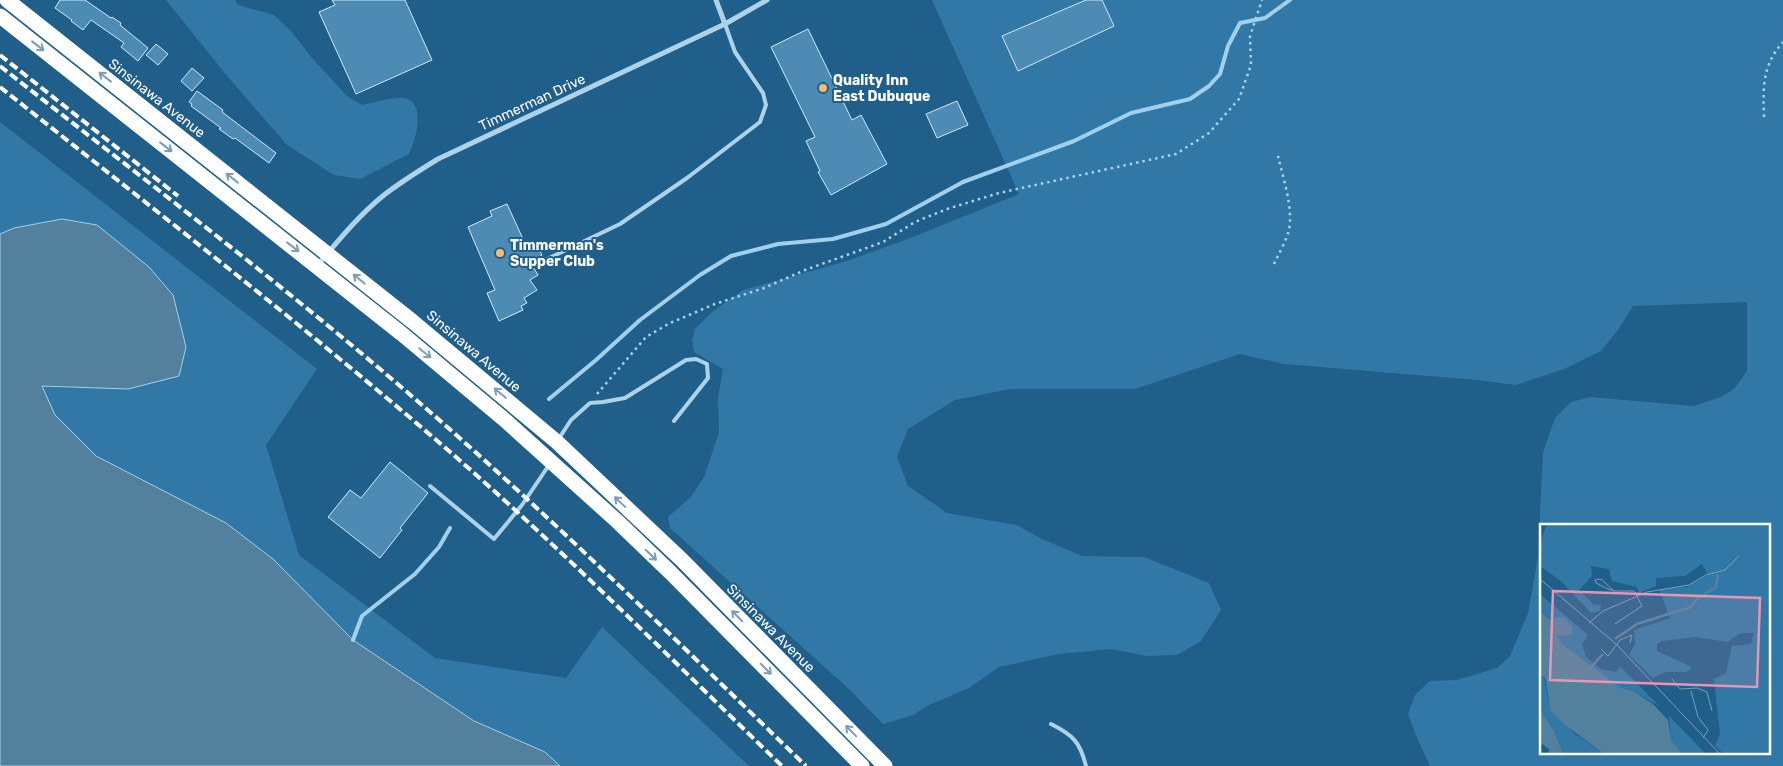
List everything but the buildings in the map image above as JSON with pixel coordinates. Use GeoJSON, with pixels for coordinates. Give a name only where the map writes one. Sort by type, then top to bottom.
{"type":"FeatureCollection","features":[{"type":"Feature","properties":{"kind":"highway","name":"Sinsinawa Avenue"},"geometry":{"type":"LineString","coordinates":[[7,0],[434,339],[554,452],[862,766]]}},
{"type":"Feature","properties":{"kind":"highway","name":"Sinsinawa Avenue"},"geometry":{"type":"LineString","coordinates":[[0,16],[317,266],[506,421],[554,452],[682,560],[885,766]]}},
{"type":"Feature","properties":{"kind":"street"},"geometry":{"type":"LineString","coordinates":[[716,0],[725,24]]}},
{"type":"Feature","properties":{"kind":"street","name":"Timmerman Drive"},"geometry":{"type":"LineString","coordinates":[[317,266],[361,216],[383,196],[408,177],[438,159],[725,24],[766,0]]}},
{"type":"Feature","properties":{"kind":"lane"},"geometry":{"type":"LineString","coordinates":[[542,262],[620,224],[687,178],[760,122],[766,106],[763,93],[735,52],[725,24]]}},
{"type":"Feature","properties":{"kind":"lane"},"geometry":{"type":"LineString","coordinates":[[430,486],[494,539],[522,505],[571,420],[590,402],[625,398],[686,360],[696,359],[707,364],[708,378],[674,421]]}},
{"type":"Feature","properties":{"kind":"lane"},"geometry":{"type":"LineString","coordinates":[[1051,724],[1069,734],[1082,752],[1086,766]]}},
{"type":"Feature","properties":{"kind":"path"},"geometry":{"type":"LineString","coordinates":[[590,402],[646,337],[670,323],[883,242],[915,222],[947,209],[1026,187],[1176,154],[1209,133],[1239,100],[1251,65],[1250,36],[1262,0]]}},
{"type":"Feature","properties":{"kind":"path"},"geometry":{"type":"LineString","coordinates":[[1764,117],[1764,75],[1777,49],[1783,42]]}},
{"type":"Feature","properties":{"kind":"path"},"geometry":{"type":"LineString","coordinates":[[1274,264],[1290,224],[1288,198],[1278,156]]}},
{"type":"Feature","properties":{"kind":"shaded area"},"geometry":{"type":"Polygon","coordinates":[[[166,0],[235,0],[238,5],[274,15],[291,31],[311,57],[347,96],[362,105],[396,98],[405,98],[412,102],[416,107],[418,123],[409,154],[360,179],[334,175],[287,145],[228,77],[166,0]]]}},
{"type":"Feature","properties":{"kind":"shaded area"},"geometry":{"type":"Polygon","coordinates":[[[932,0],[1783,0],[1783,766],[1430,766],[1408,714],[1415,695],[1430,681],[1457,680],[1497,668],[1510,656],[1528,613],[1538,557],[1543,452],[1555,418],[1571,402],[1590,397],[1693,406],[1721,397],[1734,389],[1747,371],[1747,302],[1633,306],[1618,330],[1601,351],[1564,369],[1516,385],[1284,364],[1240,354],[1135,389],[1010,389],[955,400],[908,429],[897,457],[908,486],[947,513],[1016,525],[1042,539],[1082,556],[1144,557],[1209,583],[1221,610],[1201,641],[1177,655],[1147,656],[1111,649],[1059,654],[999,667],[969,688],[929,705],[913,715],[883,724],[850,690],[670,528],[668,517],[691,497],[704,477],[719,432],[718,398],[723,369],[694,352],[692,340],[695,329],[712,312],[743,290],[847,261],[908,239],[1019,194],[932,0]]]}},
{"type":"Feature","properties":{"kind":"shaded area"},"geometry":{"type":"Polygon","coordinates":[[[0,122],[317,369],[266,445],[299,555],[435,658],[566,678],[602,627],[749,766],[560,766],[545,752],[474,721],[353,640],[273,559],[226,523],[96,456],[55,415],[42,386],[128,389],[186,347],[173,295],[149,267],[62,219],[14,228],[0,234],[0,122]]]}},
{"type":"Feature","properties":{"kind":"shaded area"},"geometry":{"type":"Polygon","coordinates":[[[62,219],[97,225],[149,267],[173,295],[186,347],[179,376],[128,389],[42,386],[55,415],[96,456],[226,523],[273,559],[353,640],[474,721],[545,752],[560,766],[0,766],[0,234],[14,228],[62,219]]]}},
{"type":"Feature","properties":{"kind":"waterway"},"geometry":{"type":"LineString","coordinates":[[549,399],[640,320],[700,275],[731,256],[778,244],[833,239],[886,224],[963,182],[1074,141],[1131,113],[1190,99],[1209,86],[1220,74],[1228,46],[1240,23],[1265,18],[1290,0]]}},
{"type":"Feature","properties":{"kind":"waterway"},"geometry":{"type":"LineString","coordinates":[[353,640],[362,616],[415,574],[439,547],[450,528]]}},
{"type":"Feature","properties":{"kind":"railway"},"geometry":{"type":"LineString","coordinates":[[0,55],[178,196]]}},
{"type":"Feature","properties":{"kind":"railway"},"geometry":{"type":"LineString","coordinates":[[0,66],[235,250],[407,392],[550,521],[806,766]]}},
{"type":"Feature","properties":{"kind":"railway"},"geometry":{"type":"LineString","coordinates":[[0,87],[283,312],[449,451],[576,567],[782,766]]}},
{"type":"Feature","properties":{"kind":"place","name":"Quality Inn East Dubuque"},"geometry":{"type":"Point","coordinates":[823,88]}},
{"type":"Feature","properties":{"kind":"place","name":"Timmerman's Supper Club"},"geometry":{"type":"Point","coordinates":[500,253]}}]}
